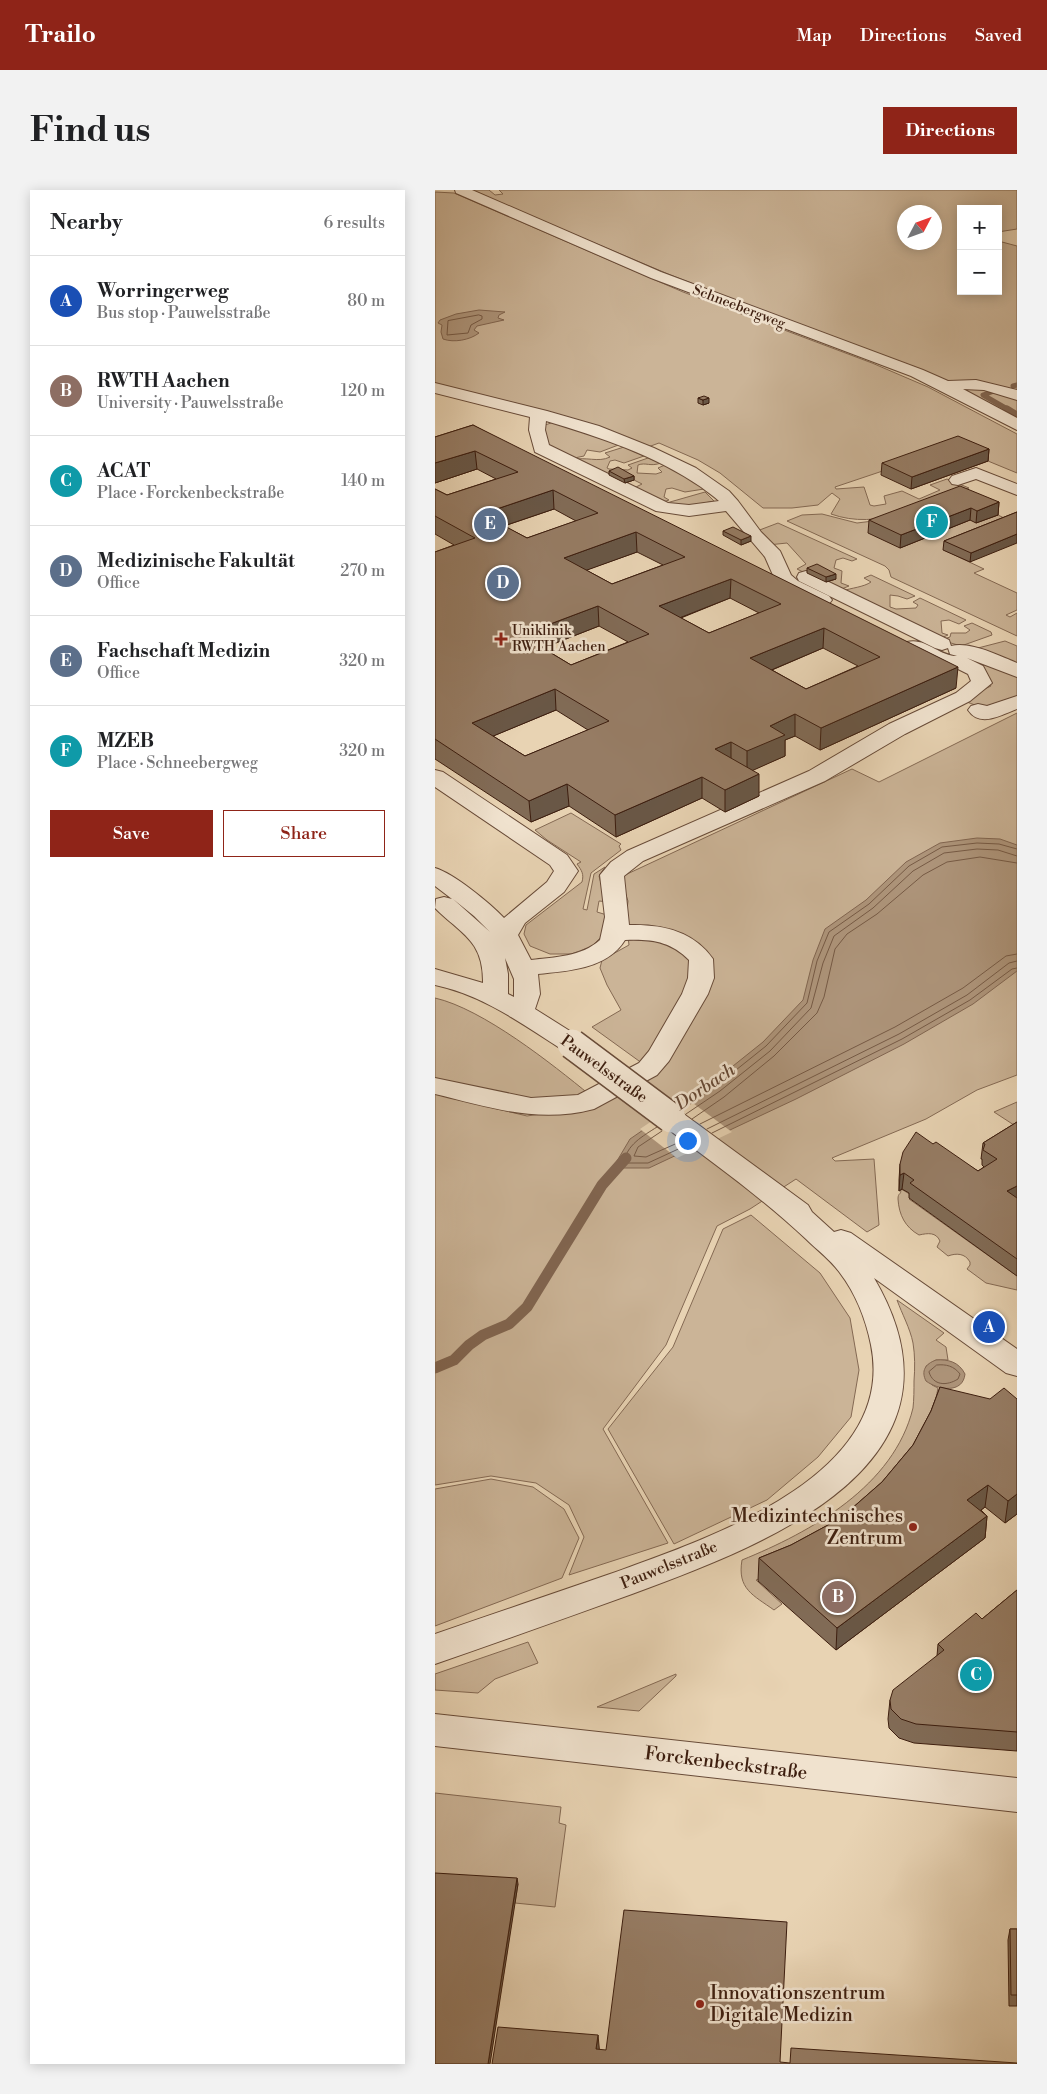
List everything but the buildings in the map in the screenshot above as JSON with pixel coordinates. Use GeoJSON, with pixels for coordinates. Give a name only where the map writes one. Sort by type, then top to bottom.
{"type":"FeatureCollection","features":[{"type":"Feature","properties":{"kind":"street","name":"Schneebergweg"},"geometry":{"type":"LineString","coordinates":[[461,190],[655,275],[947,386],[1017,424]]}},
{"type":"Feature","properties":{"kind":"street"},"geometry":{"type":"LineString","coordinates":[[947,386],[966,383],[988,386],[1017,395]]}},
{"type":"Feature","properties":{"kind":"street"},"geometry":{"type":"LineString","coordinates":[[435,388],[541,414],[611,437],[666,460],[707,482],[723,495],[777,563],[783,578],[791,585],[947,662],[956,656],[984,656],[1017,671]]}},
{"type":"Feature","properties":{"kind":"street"},"geometry":{"type":"LineString","coordinates":[[541,414],[538,416],[537,430],[541,448],[662,507],[673,519],[693,511],[732,505]]}},
{"type":"Feature","properties":{"kind":"street"},"geometry":{"type":"LineString","coordinates":[[957,480],[976,473],[1017,490]]}},
{"type":"Feature","properties":{"kind":"street"},"geometry":{"type":"LineString","coordinates":[[997,498],[1017,494]]}},
{"type":"Feature","properties":{"kind":"street"},"geometry":{"type":"LineString","coordinates":[[523,968],[570,962],[597,954],[609,946],[615,933],[617,905],[611,875],[635,856],[817,776],[897,729],[963,697],[982,683],[976,670],[956,656]]}},
{"type":"Feature","properties":{"kind":"street"},"geometry":{"type":"LineString","coordinates":[[979,714],[1017,702]]}},
{"type":"Feature","properties":{"kind":"street"},"geometry":{"type":"LineString","coordinates":[[435,777],[559,860],[566,871],[556,887],[515,919],[506,936]]}},
{"type":"Feature","properties":{"kind":"street"},"geometry":{"type":"LineString","coordinates":[[435,875],[483,912],[506,936],[523,968],[529,984],[527,999],[521,1011]]}},
{"type":"Feature","properties":{"kind":"street"},"geometry":{"type":"LineString","coordinates":[[435,896],[484,939],[497,973],[495,997]]}},
{"type":"Feature","properties":{"kind":"street"},"geometry":{"type":"LineString","coordinates":[[435,1086],[531,1107],[584,1103],[647,1068],[660,1055],[695,994],[701,978],[701,959],[685,943],[664,935],[653,932],[615,933]]}},
{"type":"Feature","properties":{"kind":"street","name":"Pauwelsstraße"},"geometry":{"type":"LineString","coordinates":[[435,977],[471,987],[495,997],[521,1011],[572,1044],[781,1200],[853,1248],[1017,1365]]}},
{"type":"Feature","properties":{"kind":"street","name":"Pauwelsstraße"},"geometry":{"type":"LineString","coordinates":[[435,1649],[608,1589],[718,1546],[790,1510],[853,1458],[872,1433],[884,1409],[889,1379],[890,1354],[881,1324],[869,1295],[850,1264],[781,1200]]}},
{"type":"Feature","properties":{"kind":"street","name":"Forckenbeckstraße"},"geometry":{"type":"LineString","coordinates":[[435,1730],[1017,1795]]}},
{"type":"Feature","properties":{"kind":"shaded area"},"geometry":{"type":"Polygon","coordinates":[[[469,190],[489,190],[495,195],[503,194],[499,190],[1017,190],[1017,229],[1002,231],[1002,205],[957,205],[957,295],[1002,295],[1002,242],[1017,246],[1017,418],[961,389],[970,382],[944,381],[668,274],[469,190]]]}},
{"type":"Feature","properties":{"kind":"shaded area"},"geometry":{"type":"Polygon","coordinates":[[[435,192],[454,193],[683,292],[872,363],[928,387],[1017,434],[1017,473],[954,447],[835,487],[836,489],[864,487],[870,505],[874,506],[886,504],[884,496],[902,491],[919,499],[940,490],[930,485],[947,479],[969,488],[902,514],[866,520],[831,514],[840,499],[832,493],[818,505],[792,508],[763,508],[720,473],[698,460],[659,443],[648,447],[435,385],[435,192]]]}},
{"type":"Feature","properties":{"kind":"shaded area"},"geometry":{"type":"Polygon","coordinates":[[[554,422],[621,444],[600,452],[587,450],[584,456],[570,459],[547,445],[543,431],[545,425],[554,422]]]}},
{"type":"Feature","properties":{"kind":"shaded area"},"geometry":{"type":"Polygon","coordinates":[[[624,447],[644,456],[624,463],[615,460],[610,461],[607,468],[628,470],[632,468],[628,465],[648,458],[661,463],[638,465],[637,473],[656,474],[662,472],[658,468],[665,465],[687,476],[704,489],[685,492],[672,488],[666,489],[664,497],[669,500],[660,503],[634,488],[642,484],[618,472],[605,476],[573,460],[605,459],[610,457],[605,453],[624,447]]]}},
{"type":"Feature","properties":{"kind":"shaded area"},"geometry":{"type":"Polygon","coordinates":[[[705,492],[714,501],[690,506],[663,504],[705,492]]]}},
{"type":"Feature","properties":{"kind":"shaded area"},"geometry":{"type":"Polygon","coordinates":[[[822,514],[857,523],[873,521],[970,520],[998,515],[1004,518],[944,550],[984,569],[974,573],[1017,593],[1017,610],[1006,615],[1010,617],[1017,613],[1017,636],[891,577],[889,570],[885,566],[787,521],[802,515],[822,514]]]}},
{"type":"Feature","properties":{"kind":"shaded area"},"geometry":{"type":"Polygon","coordinates":[[[778,523],[857,559],[852,561],[843,558],[836,560],[834,568],[842,571],[841,583],[849,586],[839,590],[826,582],[835,578],[805,573],[797,569],[806,564],[787,543],[768,545],[757,531],[778,523]]]}},
{"type":"Feature","properties":{"kind":"shaded area"},"geometry":{"type":"Polygon","coordinates":[[[871,575],[915,596],[907,599],[890,595],[890,607],[896,609],[916,608],[918,605],[913,602],[920,598],[966,620],[959,624],[949,620],[941,621],[942,633],[948,635],[939,639],[842,591],[868,584],[871,582],[864,578],[871,575]]]}},
{"type":"Feature","properties":{"kind":"shaded area"},"geometry":{"type":"Polygon","coordinates":[[[972,623],[991,632],[992,635],[961,646],[941,640],[950,637],[951,633],[966,633],[970,630],[964,626],[972,623]]]}},
{"type":"Feature","properties":{"kind":"shaded area"},"geometry":{"type":"Polygon","coordinates":[[[1005,641],[1017,646],[1017,665],[978,648],[1005,641]]]}},
{"type":"Feature","properties":{"kind":"shaded area"},"geometry":{"type":"Polygon","coordinates":[[[974,658],[1017,676],[1017,697],[1004,703],[987,707],[967,702],[965,698],[991,686],[970,660],[974,658]]]}},
{"type":"Feature","properties":{"kind":"shaded area"},"geometry":{"type":"Polygon","coordinates":[[[1017,713],[1017,1075],[977,1090],[926,1119],[832,1158],[835,1161],[874,1159],[879,1225],[867,1232],[796,1179],[750,1209],[717,1226],[666,1345],[603,1429],[668,1543],[569,1575],[584,1537],[569,1505],[536,1483],[491,1476],[435,1485],[435,1094],[527,1116],[603,1104],[657,1074],[592,1027],[621,1010],[600,968],[602,960],[629,945],[626,920],[628,901],[622,883],[625,875],[852,769],[879,782],[1017,713]]]}},
{"type":"Feature","properties":{"kind":"shaded area"},"geometry":{"type":"Polygon","coordinates":[[[571,813],[621,844],[619,846],[621,850],[591,873],[583,909],[587,910],[594,874],[605,867],[599,876],[602,887],[610,902],[599,901],[597,912],[607,915],[602,936],[591,947],[571,954],[550,954],[530,946],[524,934],[526,925],[582,882],[583,875],[577,864],[581,862],[535,830],[571,813]]]}},
{"type":"Feature","properties":{"kind":"shaded area"},"geometry":{"type":"Polygon","coordinates":[[[435,998],[474,1013],[495,1025],[556,1068],[590,1095],[532,1101],[435,1079],[435,998]]]}},
{"type":"Feature","properties":{"kind":"shaded area"},"geometry":{"type":"Polygon","coordinates":[[[1017,1102],[1017,1127],[994,1112],[1017,1102]]]}},
{"type":"Feature","properties":{"kind":"shaded area"},"geometry":{"type":"Polygon","coordinates":[[[901,1189],[913,1196],[909,1199],[1017,1276],[1017,1290],[986,1283],[967,1269],[970,1262],[966,1257],[957,1254],[948,1256],[937,1247],[940,1241],[936,1236],[929,1234],[919,1235],[910,1228],[900,1210],[898,1195],[901,1193],[901,1189]]]}},
{"type":"Feature","properties":{"kind":"shaded area"},"geometry":{"type":"Polygon","coordinates":[[[751,1215],[820,1273],[850,1318],[859,1370],[851,1417],[818,1457],[767,1500],[674,1544],[608,1429],[673,1347],[723,1229],[751,1215]]]}},
{"type":"Feature","properties":{"kind":"shaded area"},"geometry":{"type":"Polygon","coordinates":[[[897,1300],[944,1333],[936,1340],[946,1347],[948,1360],[936,1360],[926,1366],[932,1385],[938,1388],[913,1461],[790,1567],[756,1580],[782,1604],[774,1610],[753,1595],[744,1585],[741,1570],[742,1560],[795,1535],[846,1503],[869,1483],[888,1461],[903,1436],[913,1408],[914,1348],[912,1337],[897,1300]]]}},
{"type":"Feature","properties":{"kind":"shaded area"},"geometry":{"type":"Polygon","coordinates":[[[491,1479],[533,1487],[564,1509],[579,1538],[562,1578],[435,1626],[435,1489],[491,1479]]]}},
{"type":"Feature","properties":{"kind":"shaded area"},"geometry":{"type":"Polygon","coordinates":[[[528,1642],[538,1663],[495,1679],[478,1693],[435,1690],[435,1674],[528,1642]]]}},
{"type":"Feature","properties":{"kind":"shaded area"},"geometry":{"type":"Polygon","coordinates":[[[676,1674],[639,1711],[597,1707],[676,1674]]]}},
{"type":"Feature","properties":{"kind":"shaded area"},"geometry":{"type":"Polygon","coordinates":[[[435,1793],[561,1807],[559,1823],[566,1825],[555,1907],[515,1903],[518,1884],[435,1879],[435,1793]]]}},
{"type":"Feature","properties":{"kind":"water"},"geometry":{"type":"Polygon","coordinates":[[[479,310],[505,312],[499,315],[498,318],[504,320],[477,326],[474,330],[479,333],[467,339],[452,341],[443,339],[442,325],[438,323],[440,320],[456,314],[479,310]]]}},
{"type":"Feature","properties":{"kind":"water"},"geometry":{"type":"Polygon","coordinates":[[[977,838],[1000,839],[1017,845],[1017,971],[973,1004],[904,1044],[796,1099],[649,1168],[619,1168],[614,1166],[630,1139],[713,1082],[763,1042],[803,1000],[813,960],[825,929],[866,900],[906,862],[940,843],[977,838]]]}},
{"type":"Feature","properties":{"kind":"water"},"geometry":{"type":"Polygon","coordinates":[[[936,1360],[949,1361],[963,1370],[965,1374],[960,1385],[943,1388],[926,1381],[925,1368],[936,1360]]]}},
{"type":"Feature","properties":{"kind":"pier"},"geometry":{"type":"Polygon","coordinates":[[[686,1098],[732,1132],[677,1158],[640,1129],[686,1098]]]}},
{"type":"Feature","properties":{"kind":"waterway","name":"Dorbach"},"geometry":{"type":"LineString","coordinates":[[1013,386],[1017,385]]}},
{"type":"Feature","properties":{"kind":"waterway","name":"Dorbach"},"geometry":{"type":"LineString","coordinates":[[994,391],[983,395],[1009,410]]}},
{"type":"Feature","properties":{"kind":"waterway","name":"Dorbach"},"geometry":{"type":"LineString","coordinates":[[1007,409],[1017,415]]}},
{"type":"Feature","properties":{"kind":"waterway","name":"Dorbach"},"geometry":{"type":"LineString","coordinates":[[435,1368],[454,1360],[469,1345],[483,1335],[509,1324],[527,1307],[602,1185],[626,1158]]}},
{"type":"Feature","properties":{"kind":"place","name":"MZEB"},"geometry":{"type":"Point","coordinates":[932,522]}},
{"type":"Feature","properties":{"kind":"place","name":"Fachschaft Medizin"},"geometry":{"type":"Point","coordinates":[490,524]}},
{"type":"Feature","properties":{"kind":"place","name":"Medizinische Fakultät"},"geometry":{"type":"Point","coordinates":[503,583]}},
{"type":"Feature","properties":{"kind":"place","name":"Uniklinik RWTH Aachen"},"geometry":{"type":"Point","coordinates":[501,639]}},
{"type":"Feature","properties":{"kind":"place","name":"Worringerweg"},"geometry":{"type":"Point","coordinates":[989,1327]}},
{"type":"Feature","properties":{"kind":"place","name":"Medizintechnisches Zentrum"},"geometry":{"type":"Point","coordinates":[913,1527]}},
{"type":"Feature","properties":{"kind":"place","name":"RWTH Aachen"},"geometry":{"type":"Point","coordinates":[838,1597]}},
{"type":"Feature","properties":{"kind":"place","name":"ACAT"},"geometry":{"type":"Point","coordinates":[976,1675]}},
{"type":"Feature","properties":{"kind":"place","name":"Innovationszentrum Digitale Medizin"},"geometry":{"type":"Point","coordinates":[700,2004]}}]}
